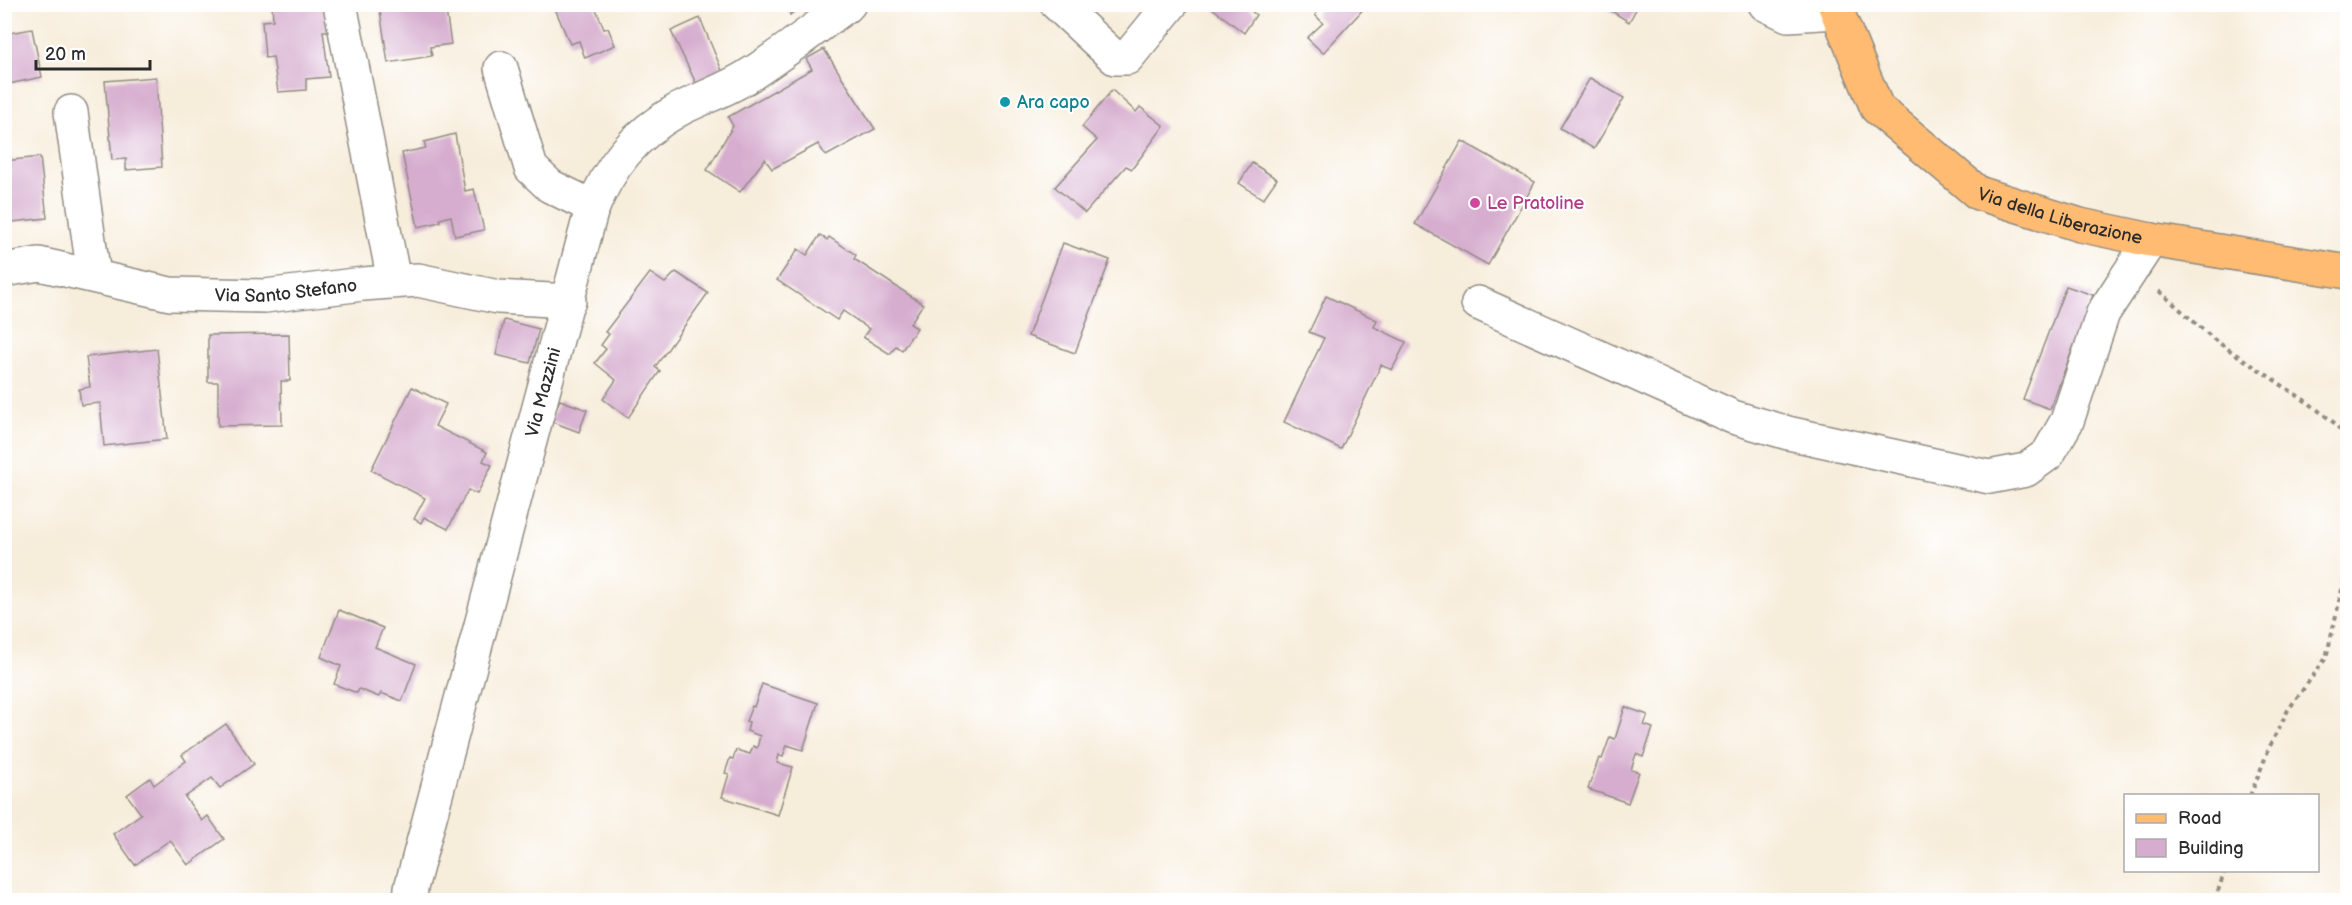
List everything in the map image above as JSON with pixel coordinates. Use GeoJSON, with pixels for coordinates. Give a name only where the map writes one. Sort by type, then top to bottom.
{"type":"FeatureCollection","features":[{"type":"Feature","properties":{"kind":"main road","name":"Via della Liberazione"},"geometry":{"type":"LineString","coordinates":[[1835,8],[1877,108],[1978,193],[2080,225],[2151,240],[2348,272]]}},
{"type":"Feature","properties":{"kind":"street"},"geometry":{"type":"LineString","coordinates":[[340,4],[394,281]]}},
{"type":"Feature","properties":{"kind":"street","name":"Via Mazzini"},"geometry":{"type":"LineString","coordinates":[[410,900],[411,888],[440,777],[593,207],[600,189],[617,162],[645,131],[678,111],[747,77],[849,4]]}},
{"type":"Feature","properties":{"kind":"street"},"geometry":{"type":"LineString","coordinates":[[1057,4],[1115,58],[1127,58],[1171,4]]}},
{"type":"Feature","properties":{"kind":"street"},"geometry":{"type":"LineString","coordinates":[[1765,4],[1788,15],[1835,8]]}},
{"type":"Feature","properties":{"kind":"street"},"geometry":{"type":"LineString","coordinates":[[501,68],[531,168],[550,186],[593,207]]}},
{"type":"Feature","properties":{"kind":"street"},"geometry":{"type":"LineString","coordinates":[[70,112],[94,276]]}},
{"type":"Feature","properties":{"kind":"street"},"geometry":{"type":"LineString","coordinates":[[1478,303],[1732,417],[1788,433],[1989,477],[2026,470],[2048,454],[2067,421],[2103,313],[2151,240]]}},
{"type":"Feature","properties":{"kind":"street","name":"Via Santo Stefano"},"geometry":{"type":"LineString","coordinates":[[4,270],[39,264],[170,294],[265,296],[418,280],[498,297],[568,301]]}},
{"type":"Feature","properties":{"kind":"path"},"geometry":{"type":"LineString","coordinates":[[2132,266],[2216,341],[2310,404],[2337,425],[2348,447]]}},
{"type":"Feature","properties":{"kind":"path"},"geometry":{"type":"LineString","coordinates":[[2250,794],[2288,710],[2326,658],[2348,564]]}},
{"type":"Feature","properties":{"kind":"path"},"geometry":{"type":"LineString","coordinates":[[2215,900],[2224,872]]}},
{"type":"Feature","properties":{"kind":"building"},"geometry":{"type":"Polygon","coordinates":[[[272,4],[324,4],[328,31],[323,31],[329,77],[306,79],[306,90],[278,92],[273,57],[265,58],[262,21],[273,20],[272,4]]]}},
{"type":"Feature","properties":{"kind":"building"},"geometry":{"type":"Polygon","coordinates":[[[379,4],[445,4],[451,44],[430,47],[432,56],[388,63],[379,4]]]}},
{"type":"Feature","properties":{"kind":"building"},"geometry":{"type":"Polygon","coordinates":[[[553,4],[594,4],[604,29],[608,28],[615,45],[585,58],[579,41],[570,44],[553,4]]]}},
{"type":"Feature","properties":{"kind":"building"},"geometry":{"type":"Polygon","coordinates":[[[788,4],[803,4],[790,15],[788,4]]]}},
{"type":"Feature","properties":{"kind":"building"},"geometry":{"type":"Polygon","coordinates":[[[1207,4],[1242,4],[1256,15],[1244,33],[1207,4]]]}},
{"type":"Feature","properties":{"kind":"building"},"geometry":{"type":"Polygon","coordinates":[[[1318,4],[1368,4],[1323,53],[1307,38],[1323,23],[1315,15],[1321,7],[1318,4]]]}},
{"type":"Feature","properties":{"kind":"building"},"geometry":{"type":"Polygon","coordinates":[[[1600,4],[1639,4],[1629,22],[1600,4]]]}},
{"type":"Feature","properties":{"kind":"building"},"geometry":{"type":"Polygon","coordinates":[[[700,18],[723,73],[696,83],[671,31],[700,18]]]}},
{"type":"Feature","properties":{"kind":"building"},"geometry":{"type":"Polygon","coordinates":[[[32,29],[42,77],[4,85],[4,34],[32,29]]]}},
{"type":"Feature","properties":{"kind":"building"},"geometry":{"type":"Polygon","coordinates":[[[824,49],[875,129],[826,156],[818,144],[772,169],[765,159],[740,192],[707,170],[733,126],[728,117],[812,69],[806,59],[824,49]]]}},
{"type":"Feature","properties":{"kind":"building"},"geometry":{"type":"Polygon","coordinates":[[[156,77],[162,167],[126,170],[126,159],[112,160],[105,81],[156,77]]]}},
{"type":"Feature","properties":{"kind":"building"},"geometry":{"type":"Polygon","coordinates":[[[1590,78],[1624,98],[1594,149],[1560,128],[1590,78]]]}},
{"type":"Feature","properties":{"kind":"building"},"geometry":{"type":"Polygon","coordinates":[[[1112,90],[1136,112],[1140,107],[1164,126],[1132,169],[1126,166],[1085,213],[1055,187],[1097,140],[1082,127],[1112,90]]]}},
{"type":"Feature","properties":{"kind":"building"},"geometry":{"type":"Polygon","coordinates":[[[455,134],[465,191],[474,189],[484,230],[455,236],[451,216],[440,219],[440,222],[418,227],[402,153],[426,148],[424,142],[455,134]]]}},
{"type":"Feature","properties":{"kind":"building","name":"Le Pratoline"},"geometry":{"type":"Polygon","coordinates":[[[1462,141],[1535,182],[1488,265],[1415,224],[1462,141]]]}},
{"type":"Feature","properties":{"kind":"building"},"geometry":{"type":"Polygon","coordinates":[[[40,157],[47,218],[4,223],[4,161],[40,157]]]}},
{"type":"Feature","properties":{"kind":"building"},"geometry":{"type":"Polygon","coordinates":[[[1252,163],[1277,179],[1263,199],[1239,183],[1252,163]]]}},
{"type":"Feature","properties":{"kind":"building"},"geometry":{"type":"Polygon","coordinates":[[[820,235],[827,240],[829,237],[856,255],[854,259],[923,304],[910,324],[917,328],[902,350],[896,346],[890,354],[863,337],[869,329],[843,311],[837,320],[777,280],[798,249],[807,255],[820,235]]]}},
{"type":"Feature","properties":{"kind":"building"},"geometry":{"type":"Polygon","coordinates":[[[1063,243],[1110,260],[1075,353],[1028,336],[1063,243]]]}},
{"type":"Feature","properties":{"kind":"building"},"geometry":{"type":"Polygon","coordinates":[[[676,272],[708,293],[655,367],[660,371],[628,418],[603,399],[616,380],[595,363],[606,349],[601,345],[609,334],[605,332],[650,273],[665,283],[676,272]]]}},
{"type":"Feature","properties":{"kind":"building"},"geometry":{"type":"Polygon","coordinates":[[[2066,286],[2093,295],[2050,409],[2023,399],[2066,286]]]}},
{"type":"Feature","properties":{"kind":"building"},"geometry":{"type":"Polygon","coordinates":[[[1326,296],[1377,320],[1374,327],[1406,342],[1392,370],[1381,365],[1341,449],[1284,422],[1324,338],[1309,332],[1326,296]]]}},
{"type":"Feature","properties":{"kind":"building"},"geometry":{"type":"Polygon","coordinates":[[[504,320],[539,329],[530,363],[496,355],[504,320]]]}},
{"type":"Feature","properties":{"kind":"building"},"geometry":{"type":"Polygon","coordinates":[[[289,334],[290,381],[281,381],[282,425],[218,426],[218,382],[208,382],[208,335],[289,334]]]}},
{"type":"Feature","properties":{"kind":"building"},"geometry":{"type":"Polygon","coordinates":[[[157,349],[167,439],[104,446],[100,403],[81,405],[79,389],[90,387],[86,357],[157,349]]]}},
{"type":"Feature","properties":{"kind":"building"},"geometry":{"type":"Polygon","coordinates":[[[412,387],[446,404],[435,426],[487,452],[483,461],[492,465],[477,494],[468,490],[448,529],[424,517],[421,523],[414,519],[425,498],[371,470],[412,387]]]}},
{"type":"Feature","properties":{"kind":"building"},"geometry":{"type":"Polygon","coordinates":[[[560,400],[587,410],[579,432],[550,421],[560,400]]]}},
{"type":"Feature","properties":{"kind":"building"},"geometry":{"type":"Polygon","coordinates":[[[339,610],[383,628],[375,647],[416,664],[402,701],[381,693],[379,697],[359,689],[357,693],[334,684],[341,666],[321,657],[339,610]]]}},
{"type":"Feature","properties":{"kind":"building"},"geometry":{"type":"Polygon","coordinates":[[[762,684],[818,703],[803,750],[787,745],[783,756],[779,755],[777,763],[793,767],[778,815],[722,797],[729,774],[725,773],[730,758],[733,759],[736,750],[750,754],[753,746],[757,748],[760,736],[747,731],[749,722],[746,721],[762,684]]]}},
{"type":"Feature","properties":{"kind":"building"},"geometry":{"type":"Polygon","coordinates":[[[1625,707],[1648,715],[1644,725],[1653,728],[1643,757],[1636,754],[1631,770],[1639,772],[1628,803],[1588,789],[1599,758],[1602,759],[1610,737],[1615,739],[1625,707]]]}},
{"type":"Feature","properties":{"kind":"building"},"geometry":{"type":"Polygon","coordinates":[[[226,724],[254,764],[220,788],[212,778],[185,797],[202,821],[208,816],[224,839],[188,865],[170,840],[135,865],[113,834],[141,814],[127,795],[150,778],[154,785],[186,761],[182,755],[226,724]]]}},
{"type":"Feature","properties":{"kind":"place","name":"Ara capo"},"geometry":{"type":"Point","coordinates":[1005,102]}},
{"type":"Feature","properties":{"kind":"place","name":"Le Pratoline"},"geometry":{"type":"Point","coordinates":[1475,203]}}]}
